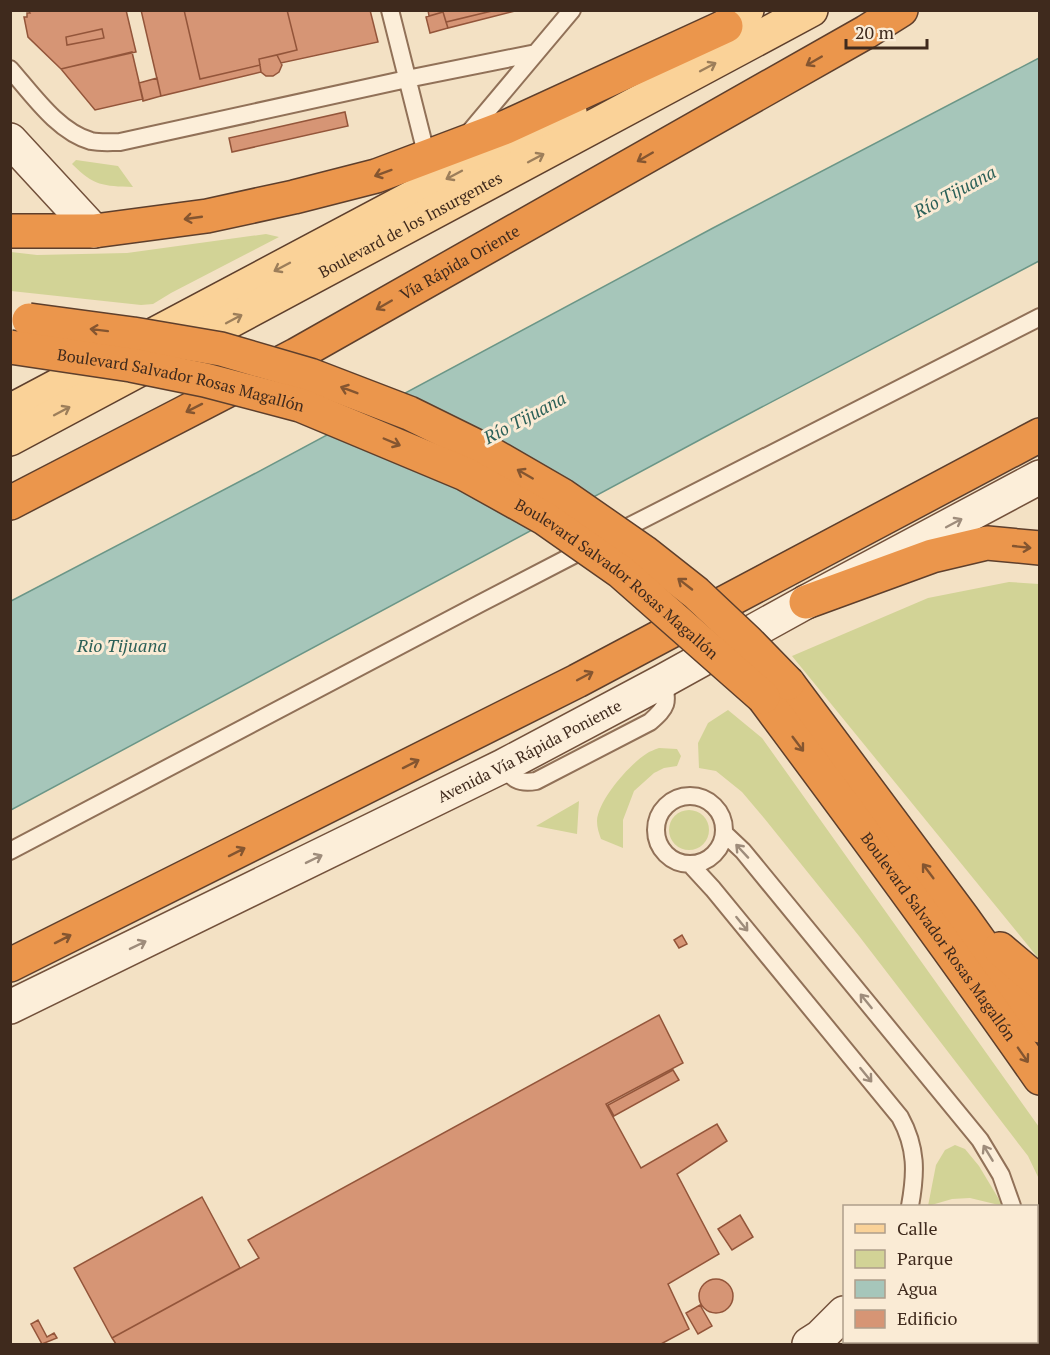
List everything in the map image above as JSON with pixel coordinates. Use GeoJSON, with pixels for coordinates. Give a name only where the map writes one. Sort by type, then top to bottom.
{"type":"FeatureCollection","features":[{"type":"Feature","properties":{"kind":"highway","name":"Vía Rápida Oriente"},"geometry":{"type":"LineString","coordinates":[[10,503],[296,355],[835,50],[901,10]]}},
{"type":"Feature","properties":{"kind":"highway"},"geometry":{"type":"LineString","coordinates":[[10,231],[94,231],[207,216],[376,176],[506,127],[737,18]]}},
{"type":"Feature","properties":{"kind":"highway","name":"Boulevard Salvador Rosas Magallón"},"geometry":{"type":"LineString","coordinates":[[20,319],[133,334],[220,349],[310,375],[409,413],[484,450],[562,495],[644,552],[696,593],[747,641],[848,811],[1040,1078]]}},
{"type":"Feature","properties":{"kind":"highway","name":"Boulevard Salvador Rosas Magallón"},"geometry":{"type":"LineString","coordinates":[[10,347],[131,365],[205,380],[300,405],[465,474],[544,518],[621,572],[775,690],[963,918],[1040,1026]]}},
{"type":"Feature","properties":{"kind":"highway"},"geometry":{"type":"LineString","coordinates":[[10,965],[577,681],[1040,435]]}},
{"type":"Feature","properties":{"kind":"highway"},"geometry":{"type":"LineString","coordinates":[[806,602],[954,550],[987,543],[1040,548]]}},
{"type":"Feature","properties":{"kind":"highway"},"geometry":{"type":"LineString","coordinates":[[963,918],[1040,983]]}},
{"type":"Feature","properties":{"kind":"main road","name":"Boulevard de los Insurgentes"},"geometry":{"type":"LineString","coordinates":[[10,439],[811,10]]}},
{"type":"Feature","properties":{"kind":"main road","name":"Boulevard de los Insurgentes"},"geometry":{"type":"LineString","coordinates":[[10,411],[490,156],[737,18]]}},
{"type":"Feature","properties":{"kind":"main road"},"geometry":{"type":"LineString","coordinates":[[10,140],[94,231]]}},
{"type":"Feature","properties":{"kind":"main road","name":"Avenida Vía Rápida Poniente"},"geometry":{"type":"LineString","coordinates":[[10,1007],[503,766],[1040,477]]}},
{"type":"Feature","properties":{"kind":"main road"},"geometry":{"type":"LineString","coordinates":[[809,1344],[820,1337],[843,1314]]}},
{"type":"Feature","properties":{"kind":"lane"},"geometry":{"type":"LineString","coordinates":[[390,10],[427,157]]}},
{"type":"Feature","properties":{"kind":"lane"},"geometry":{"type":"LineString","coordinates":[[460,144],[572,10]]}},
{"type":"Feature","properties":{"kind":"lane"},"geometry":{"type":"LineString","coordinates":[[10,69],[55,120],[91,141],[107,143],[536,53]]}},
{"type":"Feature","properties":{"kind":"lane"},"geometry":{"type":"LineString","coordinates":[[10,851],[481,603],[1040,317]]}},
{"type":"Feature","properties":{"kind":"lane"},"geometry":{"type":"LineString","coordinates":[[692,796],[712,804],[719,812],[724,833],[719,849],[713,855],[706,860],[690,864],[680,863],[670,858],[662,850],[656,830],[658,819],[671,802],[692,796]]}},
{"type":"Feature","properties":{"kind":"lane"},"geometry":{"type":"LineString","coordinates":[[724,833],[743,851],[980,1140],[1001,1175],[1012,1205]]}},
{"type":"Feature","properties":{"kind":"lane"},"geometry":{"type":"LineString","coordinates":[[690,864],[900,1117],[908,1132],[913,1150],[915,1169],[910,1205]]}},
{"type":"Feature","properties":{"kind":"green space"},"geometry":{"type":"Polygon","coordinates":[[[76,160],[118,166],[133,187],[106,185],[93,181],[72,164],[76,160]]]}},
{"type":"Feature","properties":{"kind":"green space"},"geometry":{"type":"Polygon","coordinates":[[[266,234],[279,237],[153,304],[141,305],[11,291],[11,252],[37,255],[127,253],[266,234]]]}},
{"type":"Feature","properties":{"kind":"green space"},"geometry":{"type":"Polygon","coordinates":[[[1009,582],[1039,584],[1039,959],[792,656],[928,598],[1009,582]]]}},
{"type":"Feature","properties":{"kind":"green space"},"geometry":{"type":"Polygon","coordinates":[[[728,710],[762,738],[1039,1127],[1039,1179],[1028,1156],[859,936],[764,818],[742,792],[716,771],[699,768],[698,743],[708,723],[728,710]]]}},
{"type":"Feature","properties":{"kind":"green space"},"geometry":{"type":"Polygon","coordinates":[[[659,748],[677,749],[681,756],[677,766],[664,768],[654,773],[634,791],[623,820],[623,848],[601,839],[597,821],[608,793],[639,759],[659,748]]]}},
{"type":"Feature","properties":{"kind":"green space"},"geometry":{"type":"Polygon","coordinates":[[[579,801],[577,834],[536,826],[579,801]]]}},
{"type":"Feature","properties":{"kind":"green space"},"geometry":{"type":"Polygon","coordinates":[[[689,810],[703,816],[709,830],[703,844],[689,850],[675,844],[669,830],[675,816],[689,810]]]}},
{"type":"Feature","properties":{"kind":"green space"},"geometry":{"type":"Polygon","coordinates":[[[955,1145],[965,1149],[979,1166],[1002,1205],[970,1198],[952,1199],[928,1205],[936,1165],[945,1150],[955,1145]]]}},
{"type":"Feature","properties":{"kind":"water","name":"Rio Tijuana"},"geometry":{"type":"Polygon","coordinates":[[[1039,58],[1039,261],[707,436],[11,810],[11,601],[254,474],[713,228],[1039,58]]]}},
{"type":"Feature","properties":{"kind":"building"},"geometry":{"type":"Polygon","coordinates":[[[30,10],[126,10],[136,52],[61,69],[28,37],[24,17],[27,17],[30,10]],[[102,29],[66,37],[67,45],[104,38],[102,29]]]}},
{"type":"Feature","properties":{"kind":"building"},"geometry":{"type":"Polygon","coordinates":[[[141,10],[184,10],[200,79],[260,65],[261,72],[161,96],[141,10]]]}},
{"type":"Feature","properties":{"kind":"building"},"geometry":{"type":"Polygon","coordinates":[[[184,10],[287,10],[297,50],[259,59],[260,65],[200,79],[184,10]]]}},
{"type":"Feature","properties":{"kind":"building"},"geometry":{"type":"Polygon","coordinates":[[[287,10],[370,10],[378,42],[281,63],[277,55],[297,50],[287,10]]]}},
{"type":"Feature","properties":{"kind":"building"},"geometry":{"type":"Polygon","coordinates":[[[428,10],[496,10],[446,22],[443,12],[429,16],[428,10]]]}},
{"type":"Feature","properties":{"kind":"building"},"geometry":{"type":"Polygon","coordinates":[[[496,10],[519,10],[448,28],[446,22],[496,10]]]}},
{"type":"Feature","properties":{"kind":"building"},"geometry":{"type":"Polygon","coordinates":[[[443,12],[448,28],[430,33],[426,17],[443,12]]]}},
{"type":"Feature","properties":{"kind":"building"},"geometry":{"type":"Polygon","coordinates":[[[102,29],[104,38],[67,45],[66,37],[102,29]]]}},
{"type":"Feature","properties":{"kind":"building"},"geometry":{"type":"Polygon","coordinates":[[[132,52],[143,99],[95,110],[61,69],[132,52]]]}},
{"type":"Feature","properties":{"kind":"building"},"geometry":{"type":"Polygon","coordinates":[[[277,55],[282,65],[279,72],[273,76],[266,76],[261,72],[259,59],[277,55]]]}},
{"type":"Feature","properties":{"kind":"building"},"geometry":{"type":"Polygon","coordinates":[[[157,78],[161,96],[143,101],[139,83],[157,78]]]}},
{"type":"Feature","properties":{"kind":"building"},"geometry":{"type":"Polygon","coordinates":[[[345,112],[348,126],[232,152],[229,138],[345,112]]]}},
{"type":"Feature","properties":{"kind":"building"},"geometry":{"type":"Polygon","coordinates":[[[682,935],[687,944],[679,948],[674,940],[682,935]]]}},
{"type":"Feature","properties":{"kind":"building"},"geometry":{"type":"Polygon","coordinates":[[[659,1015],[683,1063],[606,1104],[641,1168],[717,1124],[727,1141],[677,1174],[719,1254],[668,1284],[689,1329],[661,1344],[116,1344],[112,1338],[259,1258],[248,1240],[659,1015]]]}},
{"type":"Feature","properties":{"kind":"building"},"geometry":{"type":"Polygon","coordinates":[[[673,1070],[679,1080],[614,1116],[608,1105],[673,1070]]]}},
{"type":"Feature","properties":{"kind":"building"},"geometry":{"type":"Polygon","coordinates":[[[202,1197],[240,1268],[112,1338],[74,1268],[202,1197]]]}},
{"type":"Feature","properties":{"kind":"building"},"geometry":{"type":"Polygon","coordinates":[[[740,1215],[753,1237],[732,1250],[718,1229],[740,1215]]]}},
{"type":"Feature","properties":{"kind":"building"},"geometry":{"type":"Polygon","coordinates":[[[716,1279],[728,1284],[733,1296],[728,1308],[716,1313],[704,1308],[699,1296],[704,1284],[716,1279]]]}},
{"type":"Feature","properties":{"kind":"building"},"geometry":{"type":"Polygon","coordinates":[[[700,1305],[712,1326],[698,1334],[686,1313],[700,1305]]]}},
{"type":"Feature","properties":{"kind":"building"},"geometry":{"type":"Polygon","coordinates":[[[38,1320],[47,1337],[54,1333],[57,1338],[42,1344],[31,1324],[38,1320]]]}},
{"type":"Feature","properties":{"kind":"water label","name":"Río Tijuana"},"geometry":{"type":"Point","coordinates":[955,192]}},
{"type":"Feature","properties":{"kind":"water label","name":"Río Tijuana"},"geometry":{"type":"Point","coordinates":[525,418]}}]}
